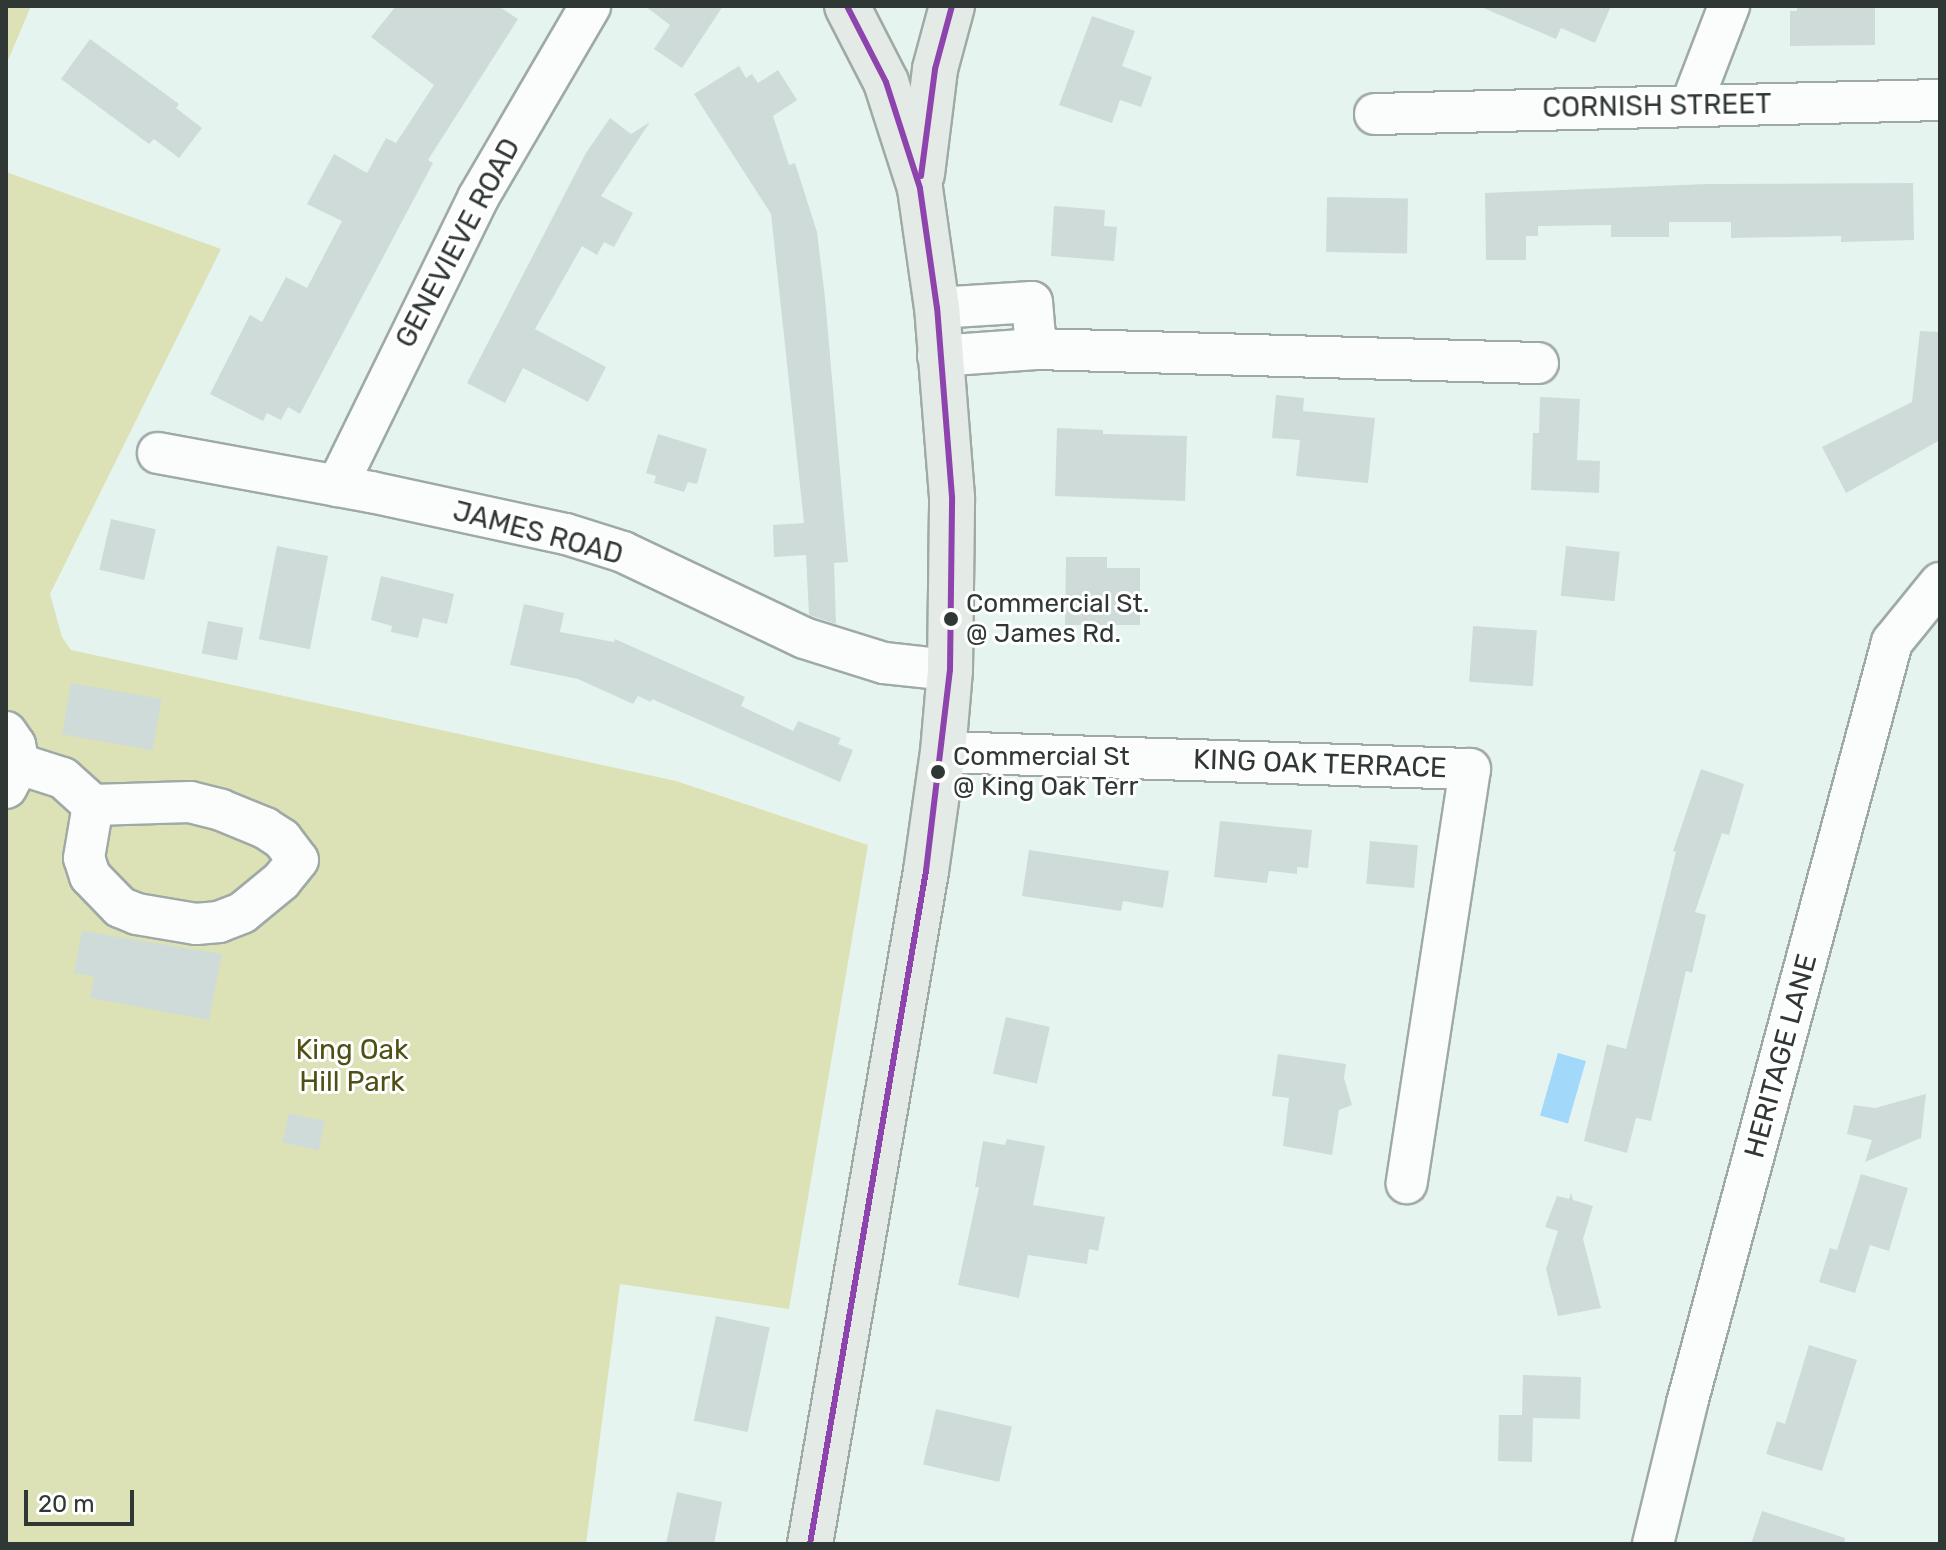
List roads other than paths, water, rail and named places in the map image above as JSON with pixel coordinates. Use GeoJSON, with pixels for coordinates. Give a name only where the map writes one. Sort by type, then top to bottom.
{"type":"FeatureCollection","features":[{"type":"Feature","properties":{"kind":"main road"},"geometry":{"type":"LineString","coordinates":[[810,1544],[892,1084],[943,752],[950,670],[952,497],[938,356],[937,308],[920,188],[886,82],[847,6]]}},
{"type":"Feature","properties":{"kind":"main road"},"geometry":{"type":"LineString","coordinates":[[920,188],[935,69],[952,6]]}},
{"type":"Feature","properties":{"kind":"street","name":"GENEVIEVE ROAD"},"geometry":{"type":"LineString","coordinates":[[337,486],[478,198],[590,6]]}},
{"type":"Feature","properties":{"kind":"street"},"geometry":{"type":"LineString","coordinates":[[1691,105],[1729,6]]}},
{"type":"Feature","properties":{"kind":"street","name":"CORNISH STREET"},"geometry":{"type":"LineString","coordinates":[[1375,114],[1940,100]]}},
{"type":"Feature","properties":{"kind":"street"},"geometry":{"type":"LineString","coordinates":[[937,308],[1032,302],[1036,349]]}},
{"type":"Feature","properties":{"kind":"street"},"geometry":{"type":"LineString","coordinates":[[938,356],[1036,349],[1538,363]]}},
{"type":"Feature","properties":{"kind":"street","name":"JAMES ROAD"},"geometry":{"type":"LineString","coordinates":[[158,453],[337,486],[566,534],[623,552],[804,638],[884,663],[950,670]]}},
{"type":"Feature","properties":{"kind":"street","name":"HERITAGE LANE"},"geometry":{"type":"LineString","coordinates":[[1653,1544],[1687,1403],[1892,642],[1940,583]]}},
{"type":"Feature","properties":{"kind":"street","name":"KING OAK TERRACE"},"geometry":{"type":"LineString","coordinates":[[943,752],[1470,769],[1407,1183]]}},
{"type":"Feature","properties":{"kind":"street"},"geometry":{"type":"LineString","coordinates":[[10,762],[63,778],[93,805],[190,802],[221,810],[265,828],[282,839],[298,860],[281,881],[242,913],[219,922],[196,924],[137,914],[120,907],[90,876],[84,858],[93,805]]}},
{"type":"Feature","properties":{"kind":"water"},"geometry":{"type":"Polygon","coordinates":[[[1558,1053],[1586,1061],[1568,1123],[1540,1115],[1558,1053]]]}},
{"type":"Feature","properties":{"kind":"place","name":"Commercial St. @ James Rd."},"geometry":{"type":"Point","coordinates":[951,619]}},
{"type":"Feature","properties":{"kind":"place","name":"Commercial St @ King Oak Terr"},"geometry":{"type":"Point","coordinates":[938,772]}},
{"type":"Feature","properties":{"kind":"park label","name":"King Oak Hill Park"},"geometry":{"type":"Point","coordinates":[352,1066]}}]}
